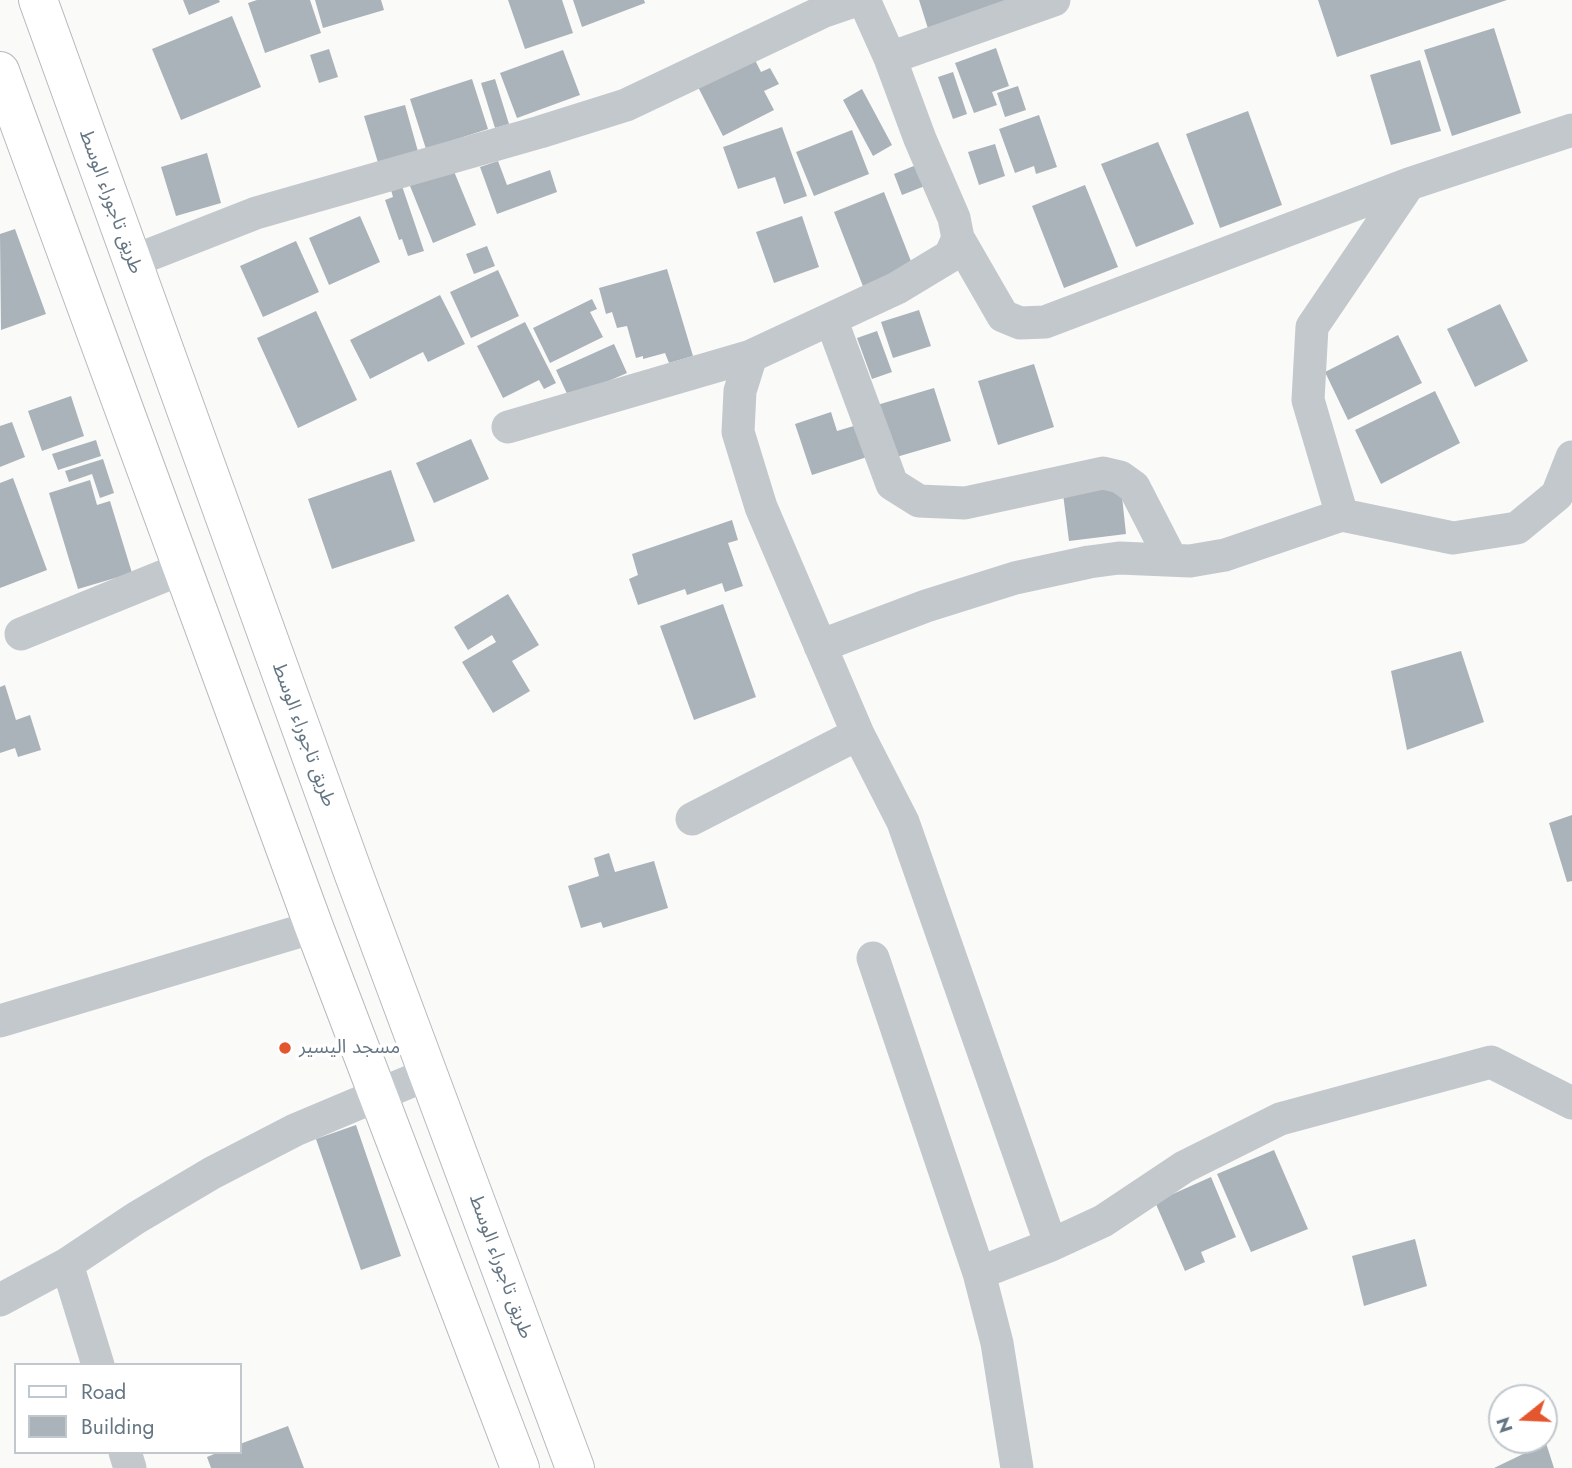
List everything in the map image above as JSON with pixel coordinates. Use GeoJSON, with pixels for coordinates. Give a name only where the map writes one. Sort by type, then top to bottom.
{"type":"FeatureCollection","features":[{"type":"Feature","properties":{"kind":"main road","name":"طريق تاجوراء الوسط"},"geometry":{"type":"LineString","coordinates":[[38,0],[428,1074],[575,1468]]}},
{"type":"Feature","properties":{"kind":"main road"},"geometry":{"type":"LineString","coordinates":[[0,71],[314,928],[520,1468]]}},
{"type":"Feature","properties":{"kind":"street"},"geometry":{"type":"LineString","coordinates":[[131,262],[256,214],[626,105],[822,12],[857,0]]}},
{"type":"Feature","properties":{"kind":"street"},"geometry":{"type":"LineString","coordinates":[[864,0],[891,58],[920,139],[954,218],[958,238],[1003,316],[1020,323],[1045,322],[1409,184],[1572,130]]}},
{"type":"Feature","properties":{"kind":"street"},"geometry":{"type":"LineString","coordinates":[[891,58],[1054,0]]}},
{"type":"Feature","properties":{"kind":"street"},"geometry":{"type":"LineString","coordinates":[[1342,515],[1308,400],[1312,327],[1409,184]]}},
{"type":"Feature","properties":{"kind":"street"},"geometry":{"type":"LineString","coordinates":[[508,427],[751,356],[897,288],[950,256],[958,238]]}},
{"type":"Feature","properties":{"kind":"street"},"geometry":{"type":"LineString","coordinates":[[831,319],[892,484],[919,501],[965,503],[1103,473],[1121,477],[1134,487],[1171,559]]}},
{"type":"Feature","properties":{"kind":"street"},"geometry":{"type":"LineString","coordinates":[[751,356],[740,391],[738,432],[761,508],[858,734],[903,822],[1051,1245]]}},
{"type":"Feature","properties":{"kind":"street"},"geometry":{"type":"LineString","coordinates":[[820,646],[926,606],[1015,578],[1119,558],[1190,561],[1225,555],[1342,515],[1454,538],[1517,528],[1557,495],[1572,457]]}},
{"type":"Feature","properties":{"kind":"street"},"geometry":{"type":"LineString","coordinates":[[21,634],[181,569]]}},
{"type":"Feature","properties":{"kind":"street"},"geometry":{"type":"LineString","coordinates":[[692,819],[858,734]]}},
{"type":"Feature","properties":{"kind":"street"},"geometry":{"type":"LineString","coordinates":[[0,1021],[314,928]]}},
{"type":"Feature","properties":{"kind":"street"},"geometry":{"type":"LineString","coordinates":[[873,958],[979,1273],[997,1343],[1017,1468]]}},
{"type":"Feature","properties":{"kind":"street"},"geometry":{"type":"LineString","coordinates":[[979,1273],[1103,1221],[1184,1167],[1280,1119],[1491,1062],[1572,1103]]}},
{"type":"Feature","properties":{"kind":"street"},"geometry":{"type":"LineString","coordinates":[[0,1300],[66,1264],[212,1172],[295,1130],[428,1074]]}},
{"type":"Feature","properties":{"kind":"street"},"geometry":{"type":"LineString","coordinates":[[66,1264],[97,1363]]}},
{"type":"Feature","properties":{"kind":"building"},"geometry":{"type":"Polygon","coordinates":[[[183,0],[219,0],[220,2],[189,15],[183,0]]]}},
{"type":"Feature","properties":{"kind":"building"},"geometry":{"type":"Polygon","coordinates":[[[257,0],[310,0],[321,33],[265,53],[248,3],[257,0]]]}},
{"type":"Feature","properties":{"kind":"building"},"geometry":{"type":"Polygon","coordinates":[[[315,0],[381,0],[384,10],[323,28],[315,0]]]}},
{"type":"Feature","properties":{"kind":"building"},"geometry":{"type":"Polygon","coordinates":[[[508,0],[562,0],[573,33],[525,49],[508,0]]]}},
{"type":"Feature","properties":{"kind":"building"},"geometry":{"type":"Polygon","coordinates":[[[573,0],[644,0],[645,3],[582,27],[573,0]]]}},
{"type":"Feature","properties":{"kind":"building"},"geometry":{"type":"Polygon","coordinates":[[[919,0],[1026,0],[930,35],[919,0]]]}},
{"type":"Feature","properties":{"kind":"building"},"geometry":{"type":"Polygon","coordinates":[[[1318,0],[1507,0],[1337,57],[1318,0]]]}},
{"type":"Feature","properties":{"kind":"building"},"geometry":{"type":"Polygon","coordinates":[[[232,16],[261,87],[181,120],[152,49],[232,16]]]}},
{"type":"Feature","properties":{"kind":"building"},"geometry":{"type":"Polygon","coordinates":[[[1494,28],[1521,113],[1452,136],[1424,50],[1494,28]]]}},
{"type":"Feature","properties":{"kind":"building"},"geometry":{"type":"Polygon","coordinates":[[[996,48],[1009,86],[992,92],[997,105],[974,113],[955,63],[996,48]]]}},
{"type":"Feature","properties":{"kind":"building"},"geometry":{"type":"Polygon","coordinates":[[[329,49],[338,77],[319,83],[310,55],[329,49]]]}},
{"type":"Feature","properties":{"kind":"building"},"geometry":{"type":"Polygon","coordinates":[[[563,50],[580,95],[517,118],[500,73],[563,50]]]}},
{"type":"Feature","properties":{"kind":"building"},"geometry":{"type":"Polygon","coordinates":[[[753,56],[761,72],[770,68],[779,84],[764,91],[774,110],[723,136],[697,85],[753,56]]]}},
{"type":"Feature","properties":{"kind":"building"},"geometry":{"type":"Polygon","coordinates":[[[1420,60],[1441,131],[1391,145],[1370,75],[1420,60]]]}},
{"type":"Feature","properties":{"kind":"building"},"geometry":{"type":"Polygon","coordinates":[[[953,72],[967,114],[953,119],[938,77],[953,72]]]}},
{"type":"Feature","properties":{"kind":"building"},"geometry":{"type":"Polygon","coordinates":[[[472,79],[488,129],[426,149],[410,99],[472,79]]]}},
{"type":"Feature","properties":{"kind":"building"},"geometry":{"type":"Polygon","coordinates":[[[495,79],[509,124],[495,128],[481,83],[495,79]]]}},
{"type":"Feature","properties":{"kind":"building"},"geometry":{"type":"Polygon","coordinates":[[[1018,86],[1026,110],[1005,117],[997,93],[1018,86]]]}},
{"type":"Feature","properties":{"kind":"building"},"geometry":{"type":"Polygon","coordinates":[[[862,89],[892,145],[873,156],[843,100],[862,89]]]}},
{"type":"Feature","properties":{"kind":"building"},"geometry":{"type":"Polygon","coordinates":[[[405,105],[419,155],[379,166],[364,116],[405,105]]]}},
{"type":"Feature","properties":{"kind":"building"},"geometry":{"type":"Polygon","coordinates":[[[1248,111],[1282,205],[1220,228],[1186,134],[1248,111]]]}},
{"type":"Feature","properties":{"kind":"building"},"geometry":{"type":"Polygon","coordinates":[[[1039,115],[1057,167],[1036,174],[1034,166],[1015,173],[999,129],[1039,115]]]}},
{"type":"Feature","properties":{"kind":"building"},"geometry":{"type":"Polygon","coordinates":[[[782,127],[807,196],[784,204],[775,177],[738,189],[723,147],[782,127]]]}},
{"type":"Feature","properties":{"kind":"building"},"geometry":{"type":"Polygon","coordinates":[[[852,130],[869,174],[814,196],[796,152],[852,130]]]}},
{"type":"Feature","properties":{"kind":"building"},"geometry":{"type":"Polygon","coordinates":[[[1158,142],[1194,224],[1136,247],[1101,164],[1158,142]]]}},
{"type":"Feature","properties":{"kind":"building"},"geometry":{"type":"Polygon","coordinates":[[[995,144],[1005,176],[979,185],[968,152],[995,144]]]}},
{"type":"Feature","properties":{"kind":"building"},"geometry":{"type":"Polygon","coordinates":[[[207,153],[221,203],[176,216],[161,167],[207,153]]]}},
{"type":"Feature","properties":{"kind":"building"},"geometry":{"type":"Polygon","coordinates":[[[498,161],[507,185],[550,170],[557,192],[497,214],[480,167],[498,161]]]}},
{"type":"Feature","properties":{"kind":"building"},"geometry":{"type":"Polygon","coordinates":[[[926,161],[935,182],[902,195],[894,174],[926,161]]]}},
{"type":"Feature","properties":{"kind":"building"},"geometry":{"type":"Polygon","coordinates":[[[451,164],[476,225],[433,243],[408,181],[451,164]]]}},
{"type":"Feature","properties":{"kind":"building"},"geometry":{"type":"Polygon","coordinates":[[[1085,185],[1118,267],[1064,288],[1032,206],[1085,185]]]}},
{"type":"Feature","properties":{"kind":"building"},"geometry":{"type":"Polygon","coordinates":[[[402,186],[424,251],[408,256],[402,239],[399,240],[385,200],[393,197],[391,190],[402,186]]]}},
{"type":"Feature","properties":{"kind":"building"},"geometry":{"type":"Polygon","coordinates":[[[884,192],[916,274],[866,294],[834,212],[884,192]]]}},
{"type":"Feature","properties":{"kind":"building"},"geometry":{"type":"Polygon","coordinates":[[[360,216],[380,262],[329,285],[309,238],[360,216]]]}},
{"type":"Feature","properties":{"kind":"building"},"geometry":{"type":"Polygon","coordinates":[[[802,216],[819,267],[774,283],[756,232],[802,216]]]}},
{"type":"Feature","properties":{"kind":"building"},"geometry":{"type":"Polygon","coordinates":[[[15,229],[46,314],[1,330],[0,234],[15,229]]]}},
{"type":"Feature","properties":{"kind":"building"},"geometry":{"type":"Polygon","coordinates":[[[296,241],[319,292],[263,317],[240,266],[296,241]]]}},
{"type":"Feature","properties":{"kind":"building"},"geometry":{"type":"Polygon","coordinates":[[[487,246],[495,266],[474,274],[466,254],[487,246]]]}},
{"type":"Feature","properties":{"kind":"building"},"geometry":{"type":"Polygon","coordinates":[[[667,269],[693,356],[669,363],[665,353],[643,359],[643,356],[636,358],[627,326],[617,328],[612,312],[606,314],[599,288],[667,269]]]}},
{"type":"Feature","properties":{"kind":"building"},"geometry":{"type":"Polygon","coordinates":[[[498,270],[519,316],[471,338],[450,292],[498,270]]]}},
{"type":"Feature","properties":{"kind":"building"},"geometry":{"type":"Polygon","coordinates":[[[440,295],[465,344],[428,362],[423,352],[370,379],[350,340],[440,295]]]}},
{"type":"Feature","properties":{"kind":"building"},"geometry":{"type":"Polygon","coordinates":[[[592,299],[597,309],[590,312],[603,337],[550,363],[533,328],[592,299]]]}},
{"type":"Feature","properties":{"kind":"building"},"geometry":{"type":"Polygon","coordinates":[[[1500,304],[1528,361],[1475,387],[1447,329],[1500,304]]]}},
{"type":"Feature","properties":{"kind":"building"},"geometry":{"type":"Polygon","coordinates":[[[919,310],[931,346],[893,358],[881,322],[919,310]]]}},
{"type":"Feature","properties":{"kind":"building"},"geometry":{"type":"Polygon","coordinates":[[[316,311],[357,400],[298,428],[257,338],[316,311]]]}},
{"type":"Feature","properties":{"kind":"building"},"geometry":{"type":"Polygon","coordinates":[[[525,322],[556,383],[544,389],[539,380],[503,398],[477,346],[525,322]]]}},
{"type":"Feature","properties":{"kind":"building"},"geometry":{"type":"Polygon","coordinates":[[[877,331],[892,372],[872,379],[857,338],[877,331]]]}},
{"type":"Feature","properties":{"kind":"building"},"geometry":{"type":"Polygon","coordinates":[[[1398,335],[1422,383],[1348,420],[1325,372],[1398,335]]]}},
{"type":"Feature","properties":{"kind":"building"},"geometry":{"type":"Polygon","coordinates":[[[614,344],[627,373],[569,398],[556,370],[614,344]]]}},
{"type":"Feature","properties":{"kind":"building"},"geometry":{"type":"Polygon","coordinates":[[[1034,364],[1054,427],[998,445],[978,381],[1034,364]]]}},
{"type":"Feature","properties":{"kind":"building"},"geometry":{"type":"Polygon","coordinates":[[[934,388],[951,441],[893,458],[877,405],[934,388]]]}},
{"type":"Feature","properties":{"kind":"building"},"geometry":{"type":"Polygon","coordinates":[[[1435,391],[1460,443],[1381,484],[1355,430],[1435,391]]]}},
{"type":"Feature","properties":{"kind":"building"},"geometry":{"type":"Polygon","coordinates":[[[71,396],[84,436],[42,451],[28,411],[71,396]]]}},
{"type":"Feature","properties":{"kind":"building"},"geometry":{"type":"Polygon","coordinates":[[[831,412],[837,431],[857,425],[867,457],[812,475],[795,424],[831,412]]]}},
{"type":"Feature","properties":{"kind":"building"},"geometry":{"type":"Polygon","coordinates":[[[12,422],[25,457],[0,467],[0,426],[12,422]]]}},
{"type":"Feature","properties":{"kind":"building"},"geometry":{"type":"Polygon","coordinates":[[[471,439],[489,479],[434,503],[416,463],[471,439]]]}},
{"type":"Feature","properties":{"kind":"building"},"geometry":{"type":"Polygon","coordinates":[[[96,440],[101,456],[58,470],[52,454],[96,440]]]}},
{"type":"Feature","properties":{"kind":"building"},"geometry":{"type":"Polygon","coordinates":[[[103,459],[114,493],[100,498],[92,474],[69,482],[65,471],[103,459]]]}},
{"type":"Feature","properties":{"kind":"building"},"geometry":{"type":"Polygon","coordinates":[[[391,470],[415,541],[332,569],[308,499],[391,470]]]}},
{"type":"Feature","properties":{"kind":"building"},"geometry":{"type":"Polygon","coordinates":[[[13,478],[47,570],[0,588],[0,483],[13,478]]]}},
{"type":"Feature","properties":{"kind":"building"},"geometry":{"type":"Polygon","coordinates":[[[90,480],[97,505],[110,501],[132,573],[78,589],[49,493],[90,480]]]}},
{"type":"Feature","properties":{"kind":"building"},"geometry":{"type":"Polygon","coordinates":[[[1121,487],[1126,534],[1069,541],[1063,494],[1121,487]]]}},
{"type":"Feature","properties":{"kind":"building"},"geometry":{"type":"Polygon","coordinates":[[[732,520],[738,540],[728,543],[743,586],[725,592],[722,583],[687,595],[685,589],[638,605],[629,579],[638,575],[632,554],[732,520]]]}},
{"type":"Feature","properties":{"kind":"building"},"geometry":{"type":"Polygon","coordinates":[[[508,594],[539,645],[512,661],[530,691],[493,713],[462,662],[496,642],[492,635],[468,650],[454,627],[508,594]]]}},
{"type":"Feature","properties":{"kind":"building"},"geometry":{"type":"Polygon","coordinates":[[[723,604],[756,697],[694,720],[660,626],[723,604]]]}},
{"type":"Feature","properties":{"kind":"building"},"geometry":{"type":"Polygon","coordinates":[[[1461,651],[1484,722],[1407,750],[1391,671],[1461,651]]]}},
{"type":"Feature","properties":{"kind":"building"},"geometry":{"type":"Polygon","coordinates":[[[5,685],[16,720],[30,715],[41,750],[18,757],[15,748],[0,753],[0,687],[5,685]]]}},
{"type":"Feature","properties":{"kind":"building"},"geometry":{"type":"Polygon","coordinates":[[[1572,815],[1572,881],[1567,882],[1549,823],[1572,815]]]}},
{"type":"Feature","properties":{"kind":"building"},"geometry":{"type":"Polygon","coordinates":[[[609,853],[615,872],[654,861],[668,908],[603,928],[601,922],[581,928],[568,886],[599,876],[594,858],[609,853]]]}},
{"type":"Feature","properties":{"kind":"building"},"geometry":{"type":"Polygon","coordinates":[[[356,1125],[401,1256],[361,1270],[316,1139],[356,1125]]]}},
{"type":"Feature","properties":{"kind":"building"},"geometry":{"type":"Polygon","coordinates":[[[1274,1150],[1308,1229],[1251,1252],[1217,1174],[1274,1150]]]}},
{"type":"Feature","properties":{"kind":"building"},"geometry":{"type":"Polygon","coordinates":[[[1211,1177],[1236,1237],[1201,1252],[1205,1262],[1185,1271],[1155,1202],[1211,1177]]]}},
{"type":"Feature","properties":{"kind":"building"},"geometry":{"type":"Polygon","coordinates":[[[1415,1239],[1427,1286],[1364,1306],[1352,1256],[1415,1239]]]}},
{"type":"Feature","properties":{"kind":"building"},"geometry":{"type":"Polygon","coordinates":[[[288,1426],[304,1468],[211,1468],[207,1457],[214,1454],[242,1454],[242,1443],[288,1426]]]}},
{"type":"Feature","properties":{"kind":"building"},"geometry":{"type":"Polygon","coordinates":[[[1523,1454],[1550,1454],[1554,1468],[1494,1468],[1523,1454]]]}},
{"type":"Feature","properties":{"kind":"place","name":"مسجد اليسير"},"geometry":{"type":"Point","coordinates":[285,1048]}}]}
